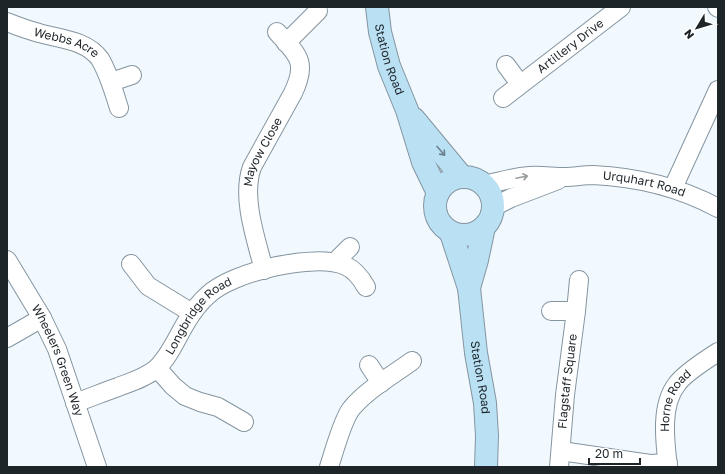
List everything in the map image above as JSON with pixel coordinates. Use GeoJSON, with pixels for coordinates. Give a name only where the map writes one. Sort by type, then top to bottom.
{"type":"FeatureCollection","features":[{"type":"Feature","properties":{"kind":"street","name":"Station Road"},"geometry":{"type":"LineString","coordinates":[[377,7],[384,51],[396,86],[407,110],[423,162],[438,193],[435,206],[438,220],[443,228],[451,233],[469,288],[476,353],[485,403],[487,436],[486,467]]}},
{"type":"Feature","properties":{"kind":"street","name":"Artillery Drive"},"geometry":{"type":"LineString","coordinates":[[503,98],[621,7]]}},
{"type":"Feature","properties":{"kind":"street","name":"Mayow Close"},"geometry":{"type":"LineString","coordinates":[[264,270],[249,205],[247,184],[248,176],[299,82],[301,72],[298,56],[282,38],[318,11]]}},
{"type":"Feature","properties":{"kind":"street","name":"Webbs Acre"},"geometry":{"type":"LineString","coordinates":[[7,22],[39,33],[83,45],[99,58],[110,82],[119,108]]}},
{"type":"Feature","properties":{"kind":"street"},"geometry":{"type":"LineString","coordinates":[[506,65],[520,84]]}},
{"type":"Feature","properties":{"kind":"street"},"geometry":{"type":"LineString","coordinates":[[110,82],[132,75]]}},
{"type":"Feature","properties":{"kind":"street"},"geometry":{"type":"LineString","coordinates":[[673,188],[718,90]]}},
{"type":"Feature","properties":{"kind":"street","name":"Station Road"},"geometry":{"type":"LineString","coordinates":[[407,110],[462,177]]}},
{"type":"Feature","properties":{"kind":"street","name":"Urquhart Road"},"geometry":{"type":"LineString","coordinates":[[484,185],[529,176],[567,177],[592,175],[618,177],[673,188],[701,199],[718,208]]}},
{"type":"Feature","properties":{"kind":"street"},"geometry":{"type":"LineString","coordinates":[[438,193],[444,185],[452,179],[462,177],[474,179],[484,185],[489,192],[493,207]]}},
{"type":"Feature","properties":{"kind":"street","name":"Urquhart Road"},"geometry":{"type":"LineString","coordinates":[[493,207],[512,198],[567,177]]}},
{"type":"Feature","properties":{"kind":"street","name":"Station Road"},"geometry":{"type":"LineString","coordinates":[[469,288],[484,227],[491,216],[493,207]]}},
{"type":"Feature","properties":{"kind":"street"},"geometry":{"type":"LineString","coordinates":[[451,233],[458,235],[472,234],[480,231],[484,227]]}},
{"type":"Feature","properties":{"kind":"street"},"geometry":{"type":"LineString","coordinates":[[335,262],[350,247]]}},
{"type":"Feature","properties":{"kind":"street","name":"Wheelers Green Way"},"geometry":{"type":"LineString","coordinates":[[7,260],[42,318],[57,349],[97,467]]}},
{"type":"Feature","properties":{"kind":"street","name":"Longbridge Road"},"geometry":{"type":"LineString","coordinates":[[75,403],[138,379],[157,368],[200,303],[216,288],[238,278],[264,270],[305,262],[335,262],[347,266],[354,271],[361,278],[366,287]]}},
{"type":"Feature","properties":{"kind":"street"},"geometry":{"type":"LineString","coordinates":[[131,264],[148,286],[192,313]]}},
{"type":"Feature","properties":{"kind":"street","name":"Flagstaff Square"},"geometry":{"type":"LineString","coordinates":[[579,280],[565,395],[560,459],[668,465]]}},
{"type":"Feature","properties":{"kind":"street"},"geometry":{"type":"LineString","coordinates":[[551,311],[576,311]]}},
{"type":"Feature","properties":{"kind":"street"},"geometry":{"type":"LineString","coordinates":[[7,338],[42,318]]}},
{"type":"Feature","properties":{"kind":"street","name":"Horne Road"},"geometry":{"type":"LineString","coordinates":[[668,465],[665,420],[670,396],[677,383],[718,352]]}},
{"type":"Feature","properties":{"kind":"street"},"geometry":{"type":"LineString","coordinates":[[329,467],[346,418],[351,410],[358,402],[380,384],[412,361]]}},
{"type":"Feature","properties":{"kind":"street"},"geometry":{"type":"LineString","coordinates":[[369,365],[380,384]]}},
{"type":"Feature","properties":{"kind":"street"},"geometry":{"type":"LineString","coordinates":[[157,368],[173,386],[185,396],[218,407],[244,422]]}}]}
